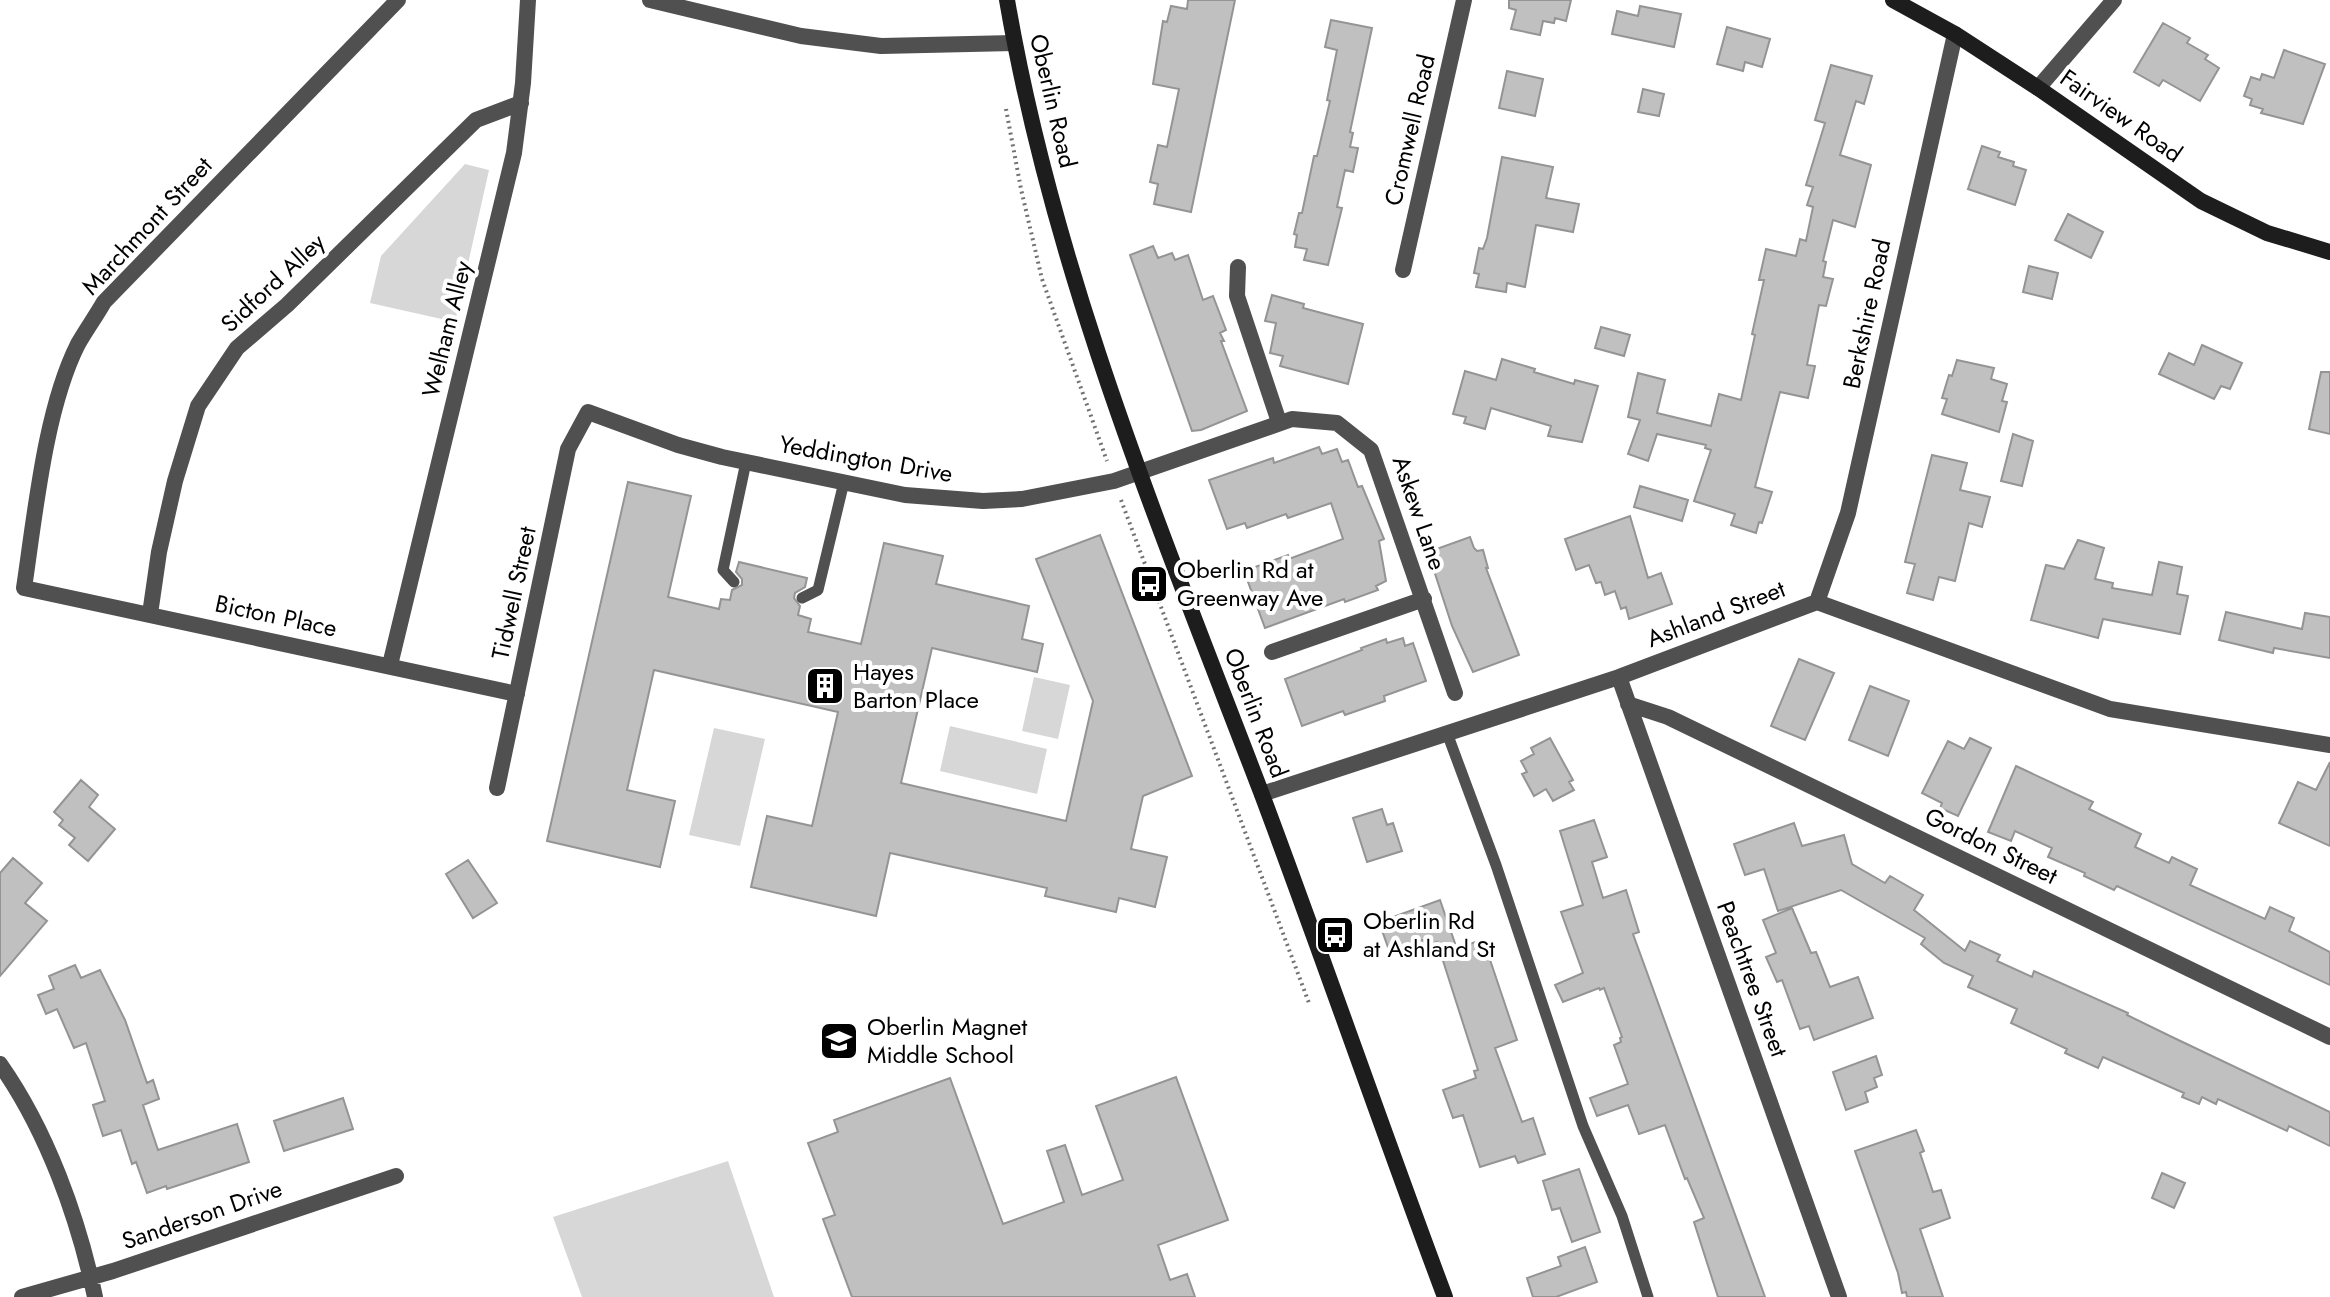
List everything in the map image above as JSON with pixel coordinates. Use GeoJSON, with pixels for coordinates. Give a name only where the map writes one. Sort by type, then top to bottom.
{"type":"FeatureCollection","features":[{"type":"Feature","properties":{"kind":"main road","name":"Oberlin Road"},"geometry":{"type":"LineString","coordinates":[[1007,0],[1036,141],[1075,286],[1140,473],[1262,794],[1445,1297]]}},
{"type":"Feature","properties":{"kind":"main road","name":"Fairview Road"},"geometry":{"type":"LineString","coordinates":[[1893,0],[1955,34],[2038,88],[2201,201],[2267,233],[2330,252]]}},
{"type":"Feature","properties":{"kind":"street","name":"Marchmont Street"},"geometry":{"type":"LineString","coordinates":[[24,588],[40,482],[57,405],[77,346],[104,302],[398,0]]}},
{"type":"Feature","properties":{"kind":"street","name":"Welham Alley"},"geometry":{"type":"LineString","coordinates":[[390,665],[514,153],[521,103],[528,0]]}},
{"type":"Feature","properties":{"kind":"street"},"geometry":{"type":"LineString","coordinates":[[650,0],[801,36],[881,46],[1014,43]]}},
{"type":"Feature","properties":{"kind":"street","name":"Cromwell Road"},"geometry":{"type":"LineString","coordinates":[[1403,270],[1464,0]]}},
{"type":"Feature","properties":{"kind":"street"},"geometry":{"type":"LineString","coordinates":[[2038,88],[2114,0]]}},
{"type":"Feature","properties":{"kind":"street","name":"Berkshire Road"},"geometry":{"type":"LineString","coordinates":[[1817,602],[1848,513],[1955,34]]}},
{"type":"Feature","properties":{"kind":"street","name":"Sidford Alley"},"geometry":{"type":"LineString","coordinates":[[150,614],[159,552],[175,481],[198,406],[237,348],[287,305],[476,120],[521,103]]}},
{"type":"Feature","properties":{"kind":"street"},"geometry":{"type":"LineString","coordinates":[[1238,267],[1237,296],[1279,422]]}},
{"type":"Feature","properties":{"kind":"street","name":"Yeddington Drive"},"geometry":{"type":"LineString","coordinates":[[588,412],[678,445],[905,495],[983,501],[1022,499],[1140,473]]}},
{"type":"Feature","properties":{"kind":"street","name":"Tidwell Street"},"geometry":{"type":"LineString","coordinates":[[497,788],[568,449],[588,412]]}},
{"type":"Feature","properties":{"kind":"street","name":"Askew Lane"},"geometry":{"type":"LineString","coordinates":[[1140,473],[1279,422],[1292,419],[1337,423],[1371,450],[1455,693]]}},
{"type":"Feature","properties":{"kind":"street","name":"Bicton Place"},"geometry":{"type":"LineString","coordinates":[[24,588],[517,694]]}},
{"type":"Feature","properties":{"kind":"street"},"geometry":{"type":"LineString","coordinates":[[1272,652],[1424,599]]}},
{"type":"Feature","properties":{"kind":"street","name":"Ashland Street"},"geometry":{"type":"LineString","coordinates":[[1262,794],[1619,677],[1817,602],[2110,709],[2330,745]]}},
{"type":"Feature","properties":{"kind":"street","name":"Peachtree Street"},"geometry":{"type":"LineString","coordinates":[[1619,677],[1839,1297]]}},
{"type":"Feature","properties":{"kind":"street","name":"Gordon Street"},"geometry":{"type":"LineString","coordinates":[[1628,704],[1668,717],[2330,1037]]}},
{"type":"Feature","properties":{"kind":"street"},"geometry":{"type":"LineString","coordinates":[[0,1064],[17,1088],[46,1143],[95,1297]]}},
{"type":"Feature","properties":{"kind":"street","name":"Sanderson Drive"},"geometry":{"type":"LineString","coordinates":[[22,1297],[396,1176]]}},
{"type":"Feature","properties":{"kind":"lane"},"geometry":{"type":"LineString","coordinates":[[734,582],[723,570],[746,462]]}},
{"type":"Feature","properties":{"kind":"lane"},"geometry":{"type":"LineString","coordinates":[[802,598],[818,590],[844,482]]}},
{"type":"Feature","properties":{"kind":"lane"},"geometry":{"type":"LineString","coordinates":[[1447,733],[1496,865],[1583,1126],[1622,1216],[1648,1297]]}},
{"type":"Feature","properties":{"kind":"path"},"geometry":{"type":"LineString","coordinates":[[1006,104],[1021,189],[1042,279],[1101,444]]}},
{"type":"Feature","properties":{"kind":"path"},"geometry":{"type":"LineString","coordinates":[[1123,506],[1309,1003]]}},
{"type":"Feature","properties":{"kind":"shaded area"},"geometry":{"type":"Polygon","coordinates":[[[465,164],[489,170],[455,322],[370,303],[381,256],[465,164]]]}},
{"type":"Feature","properties":{"kind":"shaded area"},"geometry":{"type":"Polygon","coordinates":[[[1034,677],[1070,685],[1058,739],[1022,731],[1034,677]]]}},
{"type":"Feature","properties":{"kind":"shaded area"},"geometry":{"type":"Polygon","coordinates":[[[950,726],[1047,749],[1037,794],[940,771],[950,726]]]}},
{"type":"Feature","properties":{"kind":"shaded area"},"geometry":{"type":"Polygon","coordinates":[[[714,728],[765,739],[740,846],[689,835],[714,728]]]}},
{"type":"Feature","properties":{"kind":"shaded area"},"geometry":{"type":"Polygon","coordinates":[[[728,1161],[774,1297],[582,1297],[553,1217],[728,1161]]]}},
{"type":"Feature","properties":{"kind":"building"},"geometry":{"type":"Polygon","coordinates":[[[1188,0],[1235,0],[1191,212],[1154,204],[1158,184],[1150,182],[1158,145],[1167,147],[1179,89],[1153,84],[1163,21],[1167,22],[1171,6],[1187,9],[1188,0]]]}},
{"type":"Feature","properties":{"kind":"building"},"geometry":{"type":"Polygon","coordinates":[[[1509,0],[1571,0],[1566,21],[1555,18],[1554,23],[1543,21],[1540,35],[1511,29],[1516,10],[1509,8],[1509,0]]]}},
{"type":"Feature","properties":{"kind":"building"},"geometry":{"type":"Polygon","coordinates":[[[1640,6],[1681,14],[1674,47],[1612,34],[1617,11],[1638,16],[1640,6]]]}},
{"type":"Feature","properties":{"kind":"building"},"geometry":{"type":"Polygon","coordinates":[[[1331,20],[1372,28],[1350,132],[1353,133],[1350,147],[1358,148],[1353,172],[1345,170],[1337,207],[1342,208],[1328,265],[1304,260],[1307,249],[1295,247],[1297,235],[1294,234],[1330,101],[1327,100],[1337,50],[1325,47],[1331,20]]]}},
{"type":"Feature","properties":{"kind":"building"},"geometry":{"type":"Polygon","coordinates":[[[2163,23],[2190,38],[2187,43],[2208,55],[2205,59],[2219,68],[2200,101],[2163,80],[2159,86],[2134,72],[2163,23]]]}},
{"type":"Feature","properties":{"kind":"building"},"geometry":{"type":"Polygon","coordinates":[[[1727,27],[1770,39],[1762,67],[1745,62],[1743,71],[1717,64],[1727,27]]]}},
{"type":"Feature","properties":{"kind":"building"},"geometry":{"type":"Polygon","coordinates":[[[2284,50],[2325,64],[2303,124],[2261,113],[2263,109],[2250,105],[2252,99],[2244,96],[2251,77],[2260,80],[2262,74],[2274,78],[2284,50]]]}},
{"type":"Feature","properties":{"kind":"building"},"geometry":{"type":"Polygon","coordinates":[[[1831,65],[1872,76],[1864,104],[1856,101],[1840,155],[1871,165],[1855,227],[1833,220],[1823,261],[1826,262],[1823,277],[1833,279],[1826,306],[1819,305],[1807,365],[1815,366],[1808,398],[1780,392],[1755,487],[1772,492],[1756,533],[1731,525],[1735,514],[1694,501],[1711,450],[1705,448],[1706,445],[1657,434],[1648,461],[1628,454],[1640,420],[1628,417],[1638,373],[1665,380],[1657,413],[1711,426],[1719,394],[1741,400],[1755,335],[1752,334],[1764,280],[1759,280],[1766,249],[1796,256],[1800,239],[1806,241],[1813,207],[1807,205],[1813,187],[1806,185],[1825,123],[1815,120],[1831,65]]]}},
{"type":"Feature","properties":{"kind":"building"},"geometry":{"type":"Polygon","coordinates":[[[1507,71],[1543,79],[1535,116],[1499,108],[1507,71]]]}},
{"type":"Feature","properties":{"kind":"building"},"geometry":{"type":"Polygon","coordinates":[[[1643,89],[1664,94],[1659,116],[1638,112],[1643,89]]]}},
{"type":"Feature","properties":{"kind":"building"},"geometry":{"type":"Polygon","coordinates":[[[1982,146],[2000,152],[1998,157],[2026,170],[2015,205],[1968,189],[1982,146]]]}},
{"type":"Feature","properties":{"kind":"building"},"geometry":{"type":"Polygon","coordinates":[[[1502,157],[1553,167],[1546,198],[1579,204],[1573,232],[1536,225],[1525,287],[1507,283],[1506,292],[1476,287],[1479,274],[1474,273],[1479,248],[1483,249],[1487,238],[1502,157]]]}},
{"type":"Feature","properties":{"kind":"building"},"geometry":{"type":"Polygon","coordinates":[[[2068,214],[2103,232],[2091,258],[2055,240],[2068,214]]]}},
{"type":"Feature","properties":{"kind":"building"},"geometry":{"type":"Polygon","coordinates":[[[1153,246],[1158,258],[1172,253],[1175,260],[1188,255],[1203,300],[1213,296],[1226,330],[1220,333],[1224,341],[1221,341],[1247,411],[1201,430],[1192,431],[1130,255],[1153,246]]]}},
{"type":"Feature","properties":{"kind":"building"},"geometry":{"type":"Polygon","coordinates":[[[2029,266],[2058,273],[2052,299],[2023,292],[2029,266]]]}},
{"type":"Feature","properties":{"kind":"building"},"geometry":{"type":"Polygon","coordinates":[[[1272,295],[1304,304],[1303,308],[1363,324],[1348,384],[1280,366],[1283,356],[1270,353],[1276,323],[1265,321],[1272,295]]]}},
{"type":"Feature","properties":{"kind":"building"},"geometry":{"type":"Polygon","coordinates":[[[1601,327],[1630,335],[1624,356],[1595,348],[1601,327]]]}},
{"type":"Feature","properties":{"kind":"building"},"geometry":{"type":"Polygon","coordinates":[[[2202,345],[2242,363],[2230,389],[2221,386],[2214,399],[2159,374],[2169,353],[2194,365],[2202,345]]]}},
{"type":"Feature","properties":{"kind":"building"},"geometry":{"type":"Polygon","coordinates":[[[1502,359],[1574,384],[1575,380],[1598,386],[1582,442],[1548,436],[1551,426],[1491,408],[1485,429],[1464,423],[1466,417],[1453,414],[1465,371],[1496,380],[1502,359]]]}},
{"type":"Feature","properties":{"kind":"building"},"geometry":{"type":"Polygon","coordinates":[[[1957,360],[1994,368],[1991,379],[2007,384],[2002,401],[2007,402],[1999,432],[1942,414],[1947,399],[1942,398],[1957,360]]]}},
{"type":"Feature","properties":{"kind":"building"},"geometry":{"type":"Polygon","coordinates":[[[2321,372],[2330,372],[2330,434],[2309,429],[2321,372]]]}},
{"type":"Feature","properties":{"kind":"building"},"geometry":{"type":"Polygon","coordinates":[[[2013,434],[2033,441],[2022,486],[2001,481],[2013,434]]]}},
{"type":"Feature","properties":{"kind":"building"},"geometry":{"type":"Polygon","coordinates":[[[1319,447],[1322,454],[1337,449],[1342,462],[1348,460],[1358,487],[1362,486],[1384,539],[1379,541],[1386,581],[1376,586],[1378,590],[1265,628],[1244,571],[1288,555],[1289,559],[1343,539],[1331,503],[1288,518],[1286,514],[1247,528],[1245,523],[1227,529],[1209,480],[1273,458],[1274,463],[1319,447]]]}},
{"type":"Feature","properties":{"kind":"building"},"geometry":{"type":"Polygon","coordinates":[[[1932,455],[1967,463],[1960,490],[1990,497],[1982,527],[1969,523],[1955,581],[1939,577],[1933,600],[1907,593],[1915,564],[1905,562],[1932,455]]]}},
{"type":"Feature","properties":{"kind":"building","name":"Hayes Barton Place"},"geometry":{"type":"Polygon","coordinates":[[[628,482],[691,496],[668,597],[719,609],[721,599],[730,600],[732,590],[742,585],[742,579],[736,572],[739,562],[807,578],[805,587],[795,593],[794,598],[800,606],[798,615],[811,619],[808,632],[861,644],[884,543],[943,556],[936,584],[1029,606],[1022,639],[1043,644],[1037,672],[932,648],[901,783],[1066,821],[1093,701],[1036,559],[1100,535],[1192,776],[1143,796],[1131,849],[1167,857],[1155,907],[1119,898],[1116,912],[1045,896],[1047,888],[890,853],[876,916],[751,887],[767,816],[812,826],[838,712],[654,670],[627,790],[675,801],[660,867],[547,841],[628,482]]]}},
{"type":"Feature","properties":{"kind":"building"},"geometry":{"type":"Polygon","coordinates":[[[1640,486],[1688,500],[1682,521],[1634,507],[1640,486]]]}},
{"type":"Feature","properties":{"kind":"building"},"geometry":{"type":"Polygon","coordinates":[[[1630,516],[1648,578],[1661,573],[1672,604],[1629,619],[1626,607],[1621,609],[1615,591],[1605,595],[1601,582],[1596,583],[1589,565],[1576,570],[1565,539],[1630,516]]]}},
{"type":"Feature","properties":{"kind":"building"},"geometry":{"type":"Polygon","coordinates":[[[1470,537],[1477,551],[1483,550],[1486,568],[1519,655],[1473,672],[1452,626],[1428,552],[1470,537]]]}},
{"type":"Feature","properties":{"kind":"building"},"geometry":{"type":"Polygon","coordinates":[[[2078,540],[2104,548],[2095,579],[2113,583],[2112,588],[2152,595],[2159,562],[2182,567],[2177,594],[2188,596],[2180,634],[2103,619],[2098,638],[2031,620],[2046,565],[2064,569],[2078,540]]]}},
{"type":"Feature","properties":{"kind":"building"},"geometry":{"type":"Polygon","coordinates":[[[2226,612],[2302,629],[2305,613],[2330,617],[2330,658],[2274,648],[2273,653],[2219,640],[2226,612]]]}},
{"type":"Feature","properties":{"kind":"building"},"geometry":{"type":"Polygon","coordinates":[[[1403,638],[1405,646],[1413,643],[1426,681],[1384,696],[1385,701],[1345,715],[1343,711],[1302,726],[1285,679],[1386,639],[1387,643],[1403,638]]]}},
{"type":"Feature","properties":{"kind":"building"},"geometry":{"type":"Polygon","coordinates":[[[1799,659],[1834,673],[1805,740],[1771,726],[1799,659]]]}},
{"type":"Feature","properties":{"kind":"building"},"geometry":{"type":"Polygon","coordinates":[[[1870,686],[1909,701],[1888,756],[1849,740],[1870,686]]]}},
{"type":"Feature","properties":{"kind":"building"},"geometry":{"type":"Polygon","coordinates":[[[1550,738],[1573,780],[1569,782],[1574,790],[1553,801],[1546,789],[1534,796],[1522,774],[1527,772],[1521,761],[1534,754],[1531,748],[1550,738]]]}},
{"type":"Feature","properties":{"kind":"building"},"geometry":{"type":"Polygon","coordinates":[[[1970,738],[1991,748],[1958,816],[1940,808],[1942,803],[1922,793],[1948,741],[1964,749],[1970,738]]]}},
{"type":"Feature","properties":{"kind":"building"},"geometry":{"type":"Polygon","coordinates":[[[2330,762],[2330,846],[2279,823],[2298,782],[2316,790],[2330,762]]]}},
{"type":"Feature","properties":{"kind":"building"},"geometry":{"type":"Polygon","coordinates":[[[2016,766],[2093,802],[2089,809],[2141,834],[2135,847],[2169,863],[2172,857],[2197,869],[2190,885],[2265,919],[2270,907],[2294,918],[2289,931],[2330,952],[2330,985],[2117,886],[2114,890],[2084,876],[2085,873],[2048,857],[2052,848],[2015,831],[2011,841],[1988,832],[2016,766]]]}},
{"type":"Feature","properties":{"kind":"building"},"geometry":{"type":"Polygon","coordinates":[[[81,780],[98,795],[89,807],[115,829],[88,861],[69,845],[75,838],[59,825],[63,820],[54,812],[81,780]]]}},
{"type":"Feature","properties":{"kind":"building"},"geometry":{"type":"Polygon","coordinates":[[[1382,809],[1387,825],[1393,823],[1402,851],[1367,862],[1353,818],[1382,809]]]}},
{"type":"Feature","properties":{"kind":"building"},"geometry":{"type":"Polygon","coordinates":[[[1594,820],[1607,857],[1592,862],[1603,898],[1626,890],[1639,932],[1633,934],[1765,1297],[1718,1297],[1694,1222],[1704,1218],[1685,1179],[1665,1125],[1639,1134],[1628,1105],[1597,1116],[1590,1098],[1628,1084],[1614,1045],[1621,1042],[1622,1037],[1604,988],[1563,1002],[1555,985],[1583,973],[1561,912],[1583,905],[1560,831],[1594,820]]]}},
{"type":"Feature","properties":{"kind":"building"},"geometry":{"type":"Polygon","coordinates":[[[1794,823],[1802,846],[1844,835],[1852,864],[1885,883],[1890,876],[1923,895],[1914,910],[1965,951],[1970,941],[2000,955],[1997,961],[2032,977],[2034,971],[2128,1013],[2330,1112],[2330,1146],[2289,1126],[2287,1131],[2218,1099],[2216,1104],[2202,1097],[2199,1104],[2182,1097],[2184,1093],[2103,1057],[2098,1068],[2065,1053],[2067,1049],[2011,1023],[2017,1009],[1968,987],[1973,976],[1944,963],[1921,944],[1925,938],[1841,890],[1778,911],[1764,869],[1745,875],[1734,844],[1794,823]]]}},
{"type":"Feature","properties":{"kind":"building"},"geometry":{"type":"Polygon","coordinates":[[[13,858],[42,883],[25,903],[47,921],[0,976],[0,873],[13,858]]]}},
{"type":"Feature","properties":{"kind":"building"},"geometry":{"type":"Polygon","coordinates":[[[468,860],[497,903],[473,918],[446,874],[468,860]]]}},
{"type":"Feature","properties":{"kind":"building"},"geometry":{"type":"Polygon","coordinates":[[[1440,900],[1457,949],[1483,939],[1517,1040],[1495,1048],[1522,1122],[1533,1118],[1545,1154],[1518,1163],[1515,1156],[1480,1167],[1463,1115],[1453,1118],[1443,1090],[1476,1078],[1474,1071],[1478,1070],[1437,942],[1425,946],[1423,940],[1389,950],[1379,922],[1440,900]]]}},
{"type":"Feature","properties":{"kind":"building"},"geometry":{"type":"Polygon","coordinates":[[[1792,908],[1811,953],[1816,952],[1830,987],[1858,977],[1873,1018],[1814,1040],[1809,1026],[1800,1029],[1782,980],[1777,982],[1766,957],[1776,953],[1763,920],[1792,908]]]}},
{"type":"Feature","properties":{"kind":"building"},"geometry":{"type":"Polygon","coordinates":[[[75,965],[81,978],[100,970],[125,1020],[147,1083],[153,1080],[159,1099],[143,1105],[158,1150],[237,1124],[249,1162],[147,1193],[136,1162],[132,1164],[121,1130],[103,1136],[93,1105],[105,1101],[86,1043],[74,1048],[57,1009],[46,1014],[38,995],[54,989],[49,976],[75,965]]]}},
{"type":"Feature","properties":{"kind":"building"},"geometry":{"type":"Polygon","coordinates":[[[1876,1056],[1882,1075],[1874,1078],[1877,1087],[1865,1092],[1868,1102],[1846,1110],[1833,1072],[1876,1056]]]}},
{"type":"Feature","properties":{"kind":"building"},"geometry":{"type":"Polygon","coordinates":[[[1176,1077],[1228,1220],[1158,1245],[1170,1280],[1187,1274],[1195,1297],[852,1297],[823,1219],[835,1215],[808,1143],[838,1132],[834,1120],[950,1078],[1003,1224],[1064,1202],[1047,1151],[1065,1145],[1082,1195],[1123,1180],[1096,1106],[1176,1077]]]}},
{"type":"Feature","properties":{"kind":"building"},"geometry":{"type":"Polygon","coordinates":[[[343,1098],[353,1129],[284,1151],[274,1121],[343,1098]]]}},
{"type":"Feature","properties":{"kind":"building"},"geometry":{"type":"Polygon","coordinates":[[[1916,1130],[1933,1192],[1941,1190],[1950,1218],[1920,1229],[1943,1297],[1907,1297],[1906,1292],[1902,1293],[1898,1273],[1855,1151],[1916,1130]]]}},
{"type":"Feature","properties":{"kind":"building"},"geometry":{"type":"Polygon","coordinates":[[[1579,1169],[1600,1232],[1572,1242],[1560,1208],[1552,1210],[1543,1181],[1579,1169]]]}},
{"type":"Feature","properties":{"kind":"building"},"geometry":{"type":"Polygon","coordinates":[[[2162,1173],[2185,1183],[2174,1208],[2152,1198],[2162,1173]]]}},
{"type":"Feature","properties":{"kind":"building"},"geometry":{"type":"Polygon","coordinates":[[[1585,1247],[1597,1282],[1556,1297],[1533,1297],[1527,1278],[1561,1266],[1558,1257],[1585,1247]]]}},
{"type":"Feature","properties":{"kind":"place","name":"Oberlin Rd at Greenway Ave"},"geometry":{"type":"Point","coordinates":[1149,584]}},
{"type":"Feature","properties":{"kind":"place","name":"Hayes Barton Place"},"geometry":{"type":"Point","coordinates":[825,686]}},
{"type":"Feature","properties":{"kind":"place","name":"Oberlin Rd at Ashland St"},"geometry":{"type":"Point","coordinates":[1335,935]}},
{"type":"Feature","properties":{"kind":"place","name":"Oberlin Magnet Middle School"},"geometry":{"type":"Point","coordinates":[839,1041]}}]}
